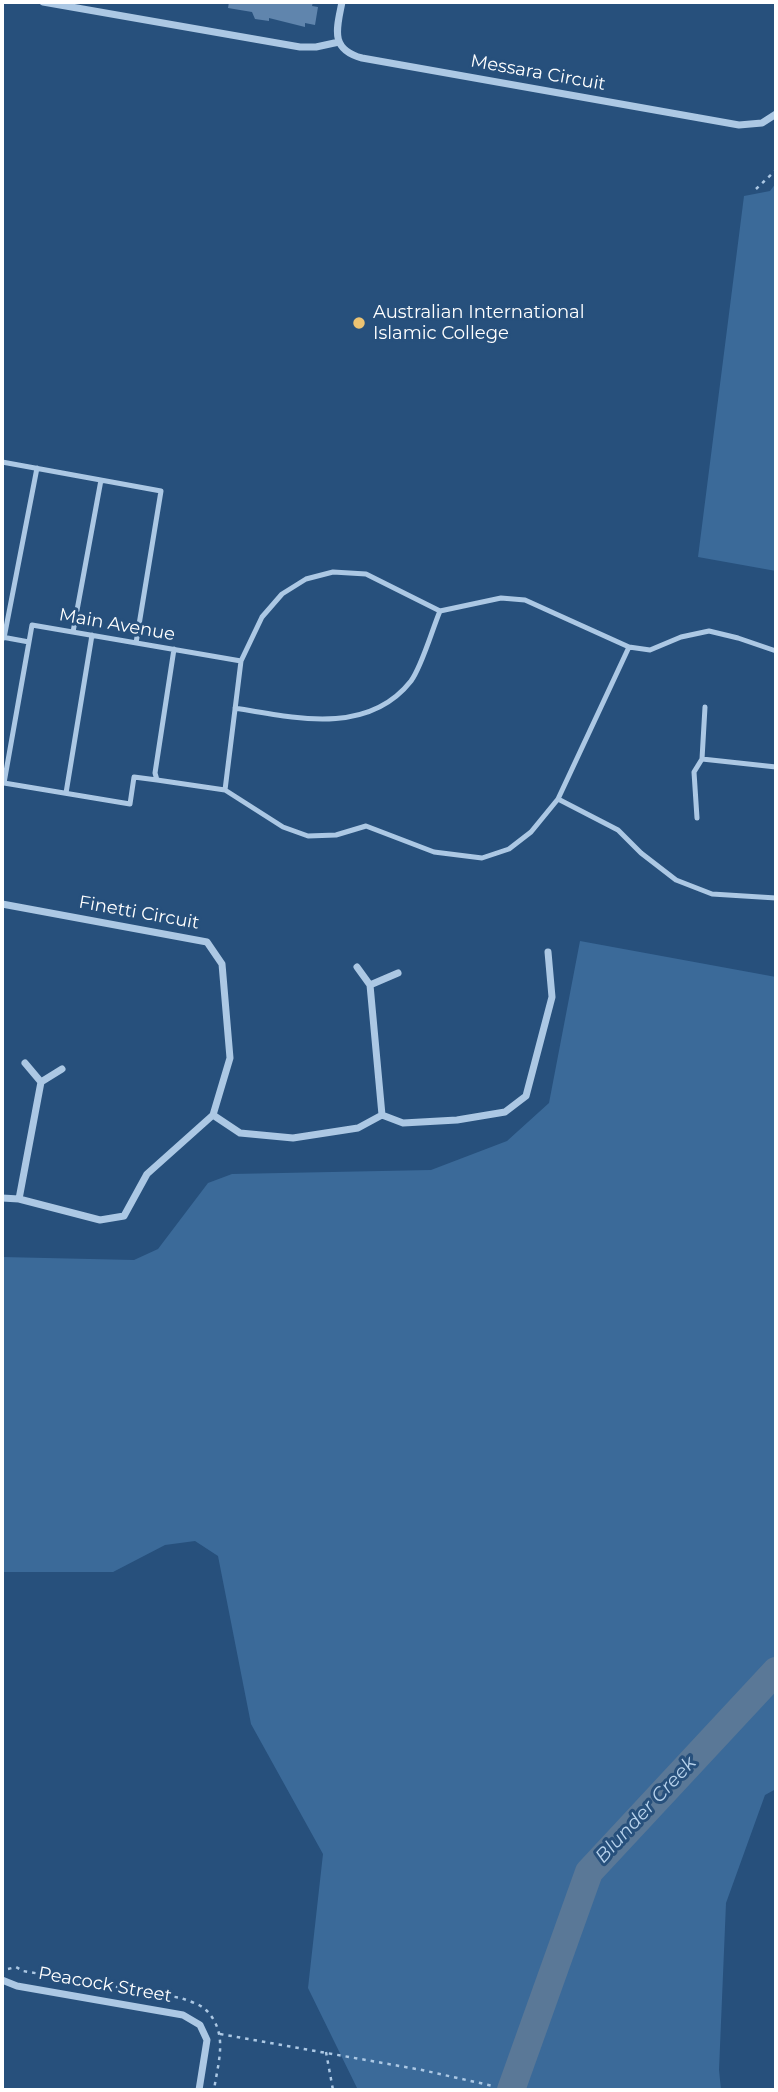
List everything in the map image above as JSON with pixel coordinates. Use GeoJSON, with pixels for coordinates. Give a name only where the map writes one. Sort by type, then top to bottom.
{"type":"FeatureCollection","features":[{"type":"Feature","properties":{"kind":"street"},"geometry":{"type":"LineString","coordinates":[[43,2],[300,47],[339,42],[337,33],[342,2]]}},
{"type":"Feature","properties":{"kind":"street","name":"Messara Circuit"},"geometry":{"type":"LineString","coordinates":[[339,42],[346,53],[362,58],[739,125],[762,123],[776,114]]}},
{"type":"Feature","properties":{"kind":"street","name":"Finetti Circuit"},"geometry":{"type":"LineString","coordinates":[[2,904],[207,942],[222,964],[230,1058],[213,1115]]}},
{"type":"Feature","properties":{"kind":"street"},"geometry":{"type":"LineString","coordinates":[[2,1198],[19,1199],[100,1220],[124,1216],[147,1174],[213,1115],[240,1133],[293,1138],[358,1128],[382,1115],[403,1123],[457,1120],[505,1112],[526,1096],[552,997],[548,952]]}},
{"type":"Feature","properties":{"kind":"street"},"geometry":{"type":"LineString","coordinates":[[357,967],[370,985],[382,1115]]}},
{"type":"Feature","properties":{"kind":"street"},"geometry":{"type":"LineString","coordinates":[[370,985],[398,973]]}},
{"type":"Feature","properties":{"kind":"street"},"geometry":{"type":"LineString","coordinates":[[25,1063],[41,1082]]}},
{"type":"Feature","properties":{"kind":"street"},"geometry":{"type":"LineString","coordinates":[[19,1199],[41,1082],[62,1069]]}},
{"type":"Feature","properties":{"kind":"street","name":"Peacock Street"},"geometry":{"type":"LineString","coordinates":[[2,1980],[17,1986],[183,2015],[201,2025],[207,2040],[199,2090]]}},
{"type":"Feature","properties":{"kind":"lane"},"geometry":{"type":"LineString","coordinates":[[2,462],[161,491],[135,643]]}},
{"type":"Feature","properties":{"kind":"lane"},"geometry":{"type":"LineString","coordinates":[[37,468],[3,638],[29,642],[3,783],[130,804],[134,777],[225,790],[283,827],[308,836],[336,835],[366,827],[434,852],[482,858],[509,849],[531,832],[558,799],[629,647]]}},
{"type":"Feature","properties":{"kind":"lane"},"geometry":{"type":"LineString","coordinates":[[73,632],[101,480]]}},
{"type":"Feature","properties":{"kind":"lane"},"geometry":{"type":"LineString","coordinates":[[225,790],[241,661],[262,617],[282,594],[306,579],[333,572],[366,574],[440,611],[501,598],[525,600],[629,647],[650,650],[681,637],[709,631],[776,651]]}},
{"type":"Feature","properties":{"kind":"lane"},"geometry":{"type":"LineString","coordinates":[[235,708],[302,720],[332,720],[368,712],[394,698],[413,678],[440,611]]}},
{"type":"Feature","properties":{"kind":"lane","name":"Main Avenue"},"geometry":{"type":"LineString","coordinates":[[29,642],[32,625],[241,661]]}},
{"type":"Feature","properties":{"kind":"lane"},"geometry":{"type":"LineString","coordinates":[[66,793],[92,635]]}},
{"type":"Feature","properties":{"kind":"lane"},"geometry":{"type":"LineString","coordinates":[[157,780],[155,774],[174,649]]}},
{"type":"Feature","properties":{"kind":"lane"},"geometry":{"type":"LineString","coordinates":[[697,818],[694,772],[702,759],[705,707]]}},
{"type":"Feature","properties":{"kind":"lane"},"geometry":{"type":"LineString","coordinates":[[702,759],[776,767]]}},
{"type":"Feature","properties":{"kind":"lane"},"geometry":{"type":"LineString","coordinates":[[558,799],[618,830],[640,853],[676,880],[712,894],[776,898]]}},
{"type":"Feature","properties":{"kind":"path"},"geometry":{"type":"LineString","coordinates":[[756,189],[776,170]]}},
{"type":"Feature","properties":{"kind":"path"},"geometry":{"type":"LineString","coordinates":[[220,2034],[326,2052],[493,2086],[493,2090]]}},
{"type":"Feature","properties":{"kind":"path"},"geometry":{"type":"LineString","coordinates":[[326,2052],[333,2090]]}},
{"type":"Feature","properties":{"kind":"shaded area"},"geometry":{"type":"Polygon","coordinates":[[[776,183],[776,571],[698,557],[744,196],[770,191],[776,183]]]}},
{"type":"Feature","properties":{"kind":"shaded area"},"geometry":{"type":"Polygon","coordinates":[[[580,941],[776,977],[776,1789],[765,1795],[726,1903],[719,2070],[721,2090],[358,2090],[308,1988],[323,1854],[251,1724],[218,1556],[195,1541],[165,1545],[113,1572],[2,1572],[2,1257],[134,1260],[158,1249],[208,1183],[232,1174],[431,1170],[507,1141],[549,1103],[580,941]]]}},
{"type":"Feature","properties":{"kind":"building"},"geometry":{"type":"Polygon","coordinates":[[[229,2],[313,2],[312,6],[318,7],[315,25],[305,23],[305,27],[269,18],[269,21],[255,19],[252,12],[228,8],[229,2]]]}},
{"type":"Feature","properties":{"kind":"waterway","name":"Blunder Creek"},"geometry":{"type":"LineString","coordinates":[[511,2090],[589,1872],[776,1671]]}},
{"type":"Feature","properties":{"kind":"place","name":"Australian International Islamic College"},"geometry":{"type":"Point","coordinates":[359,323]}}]}
